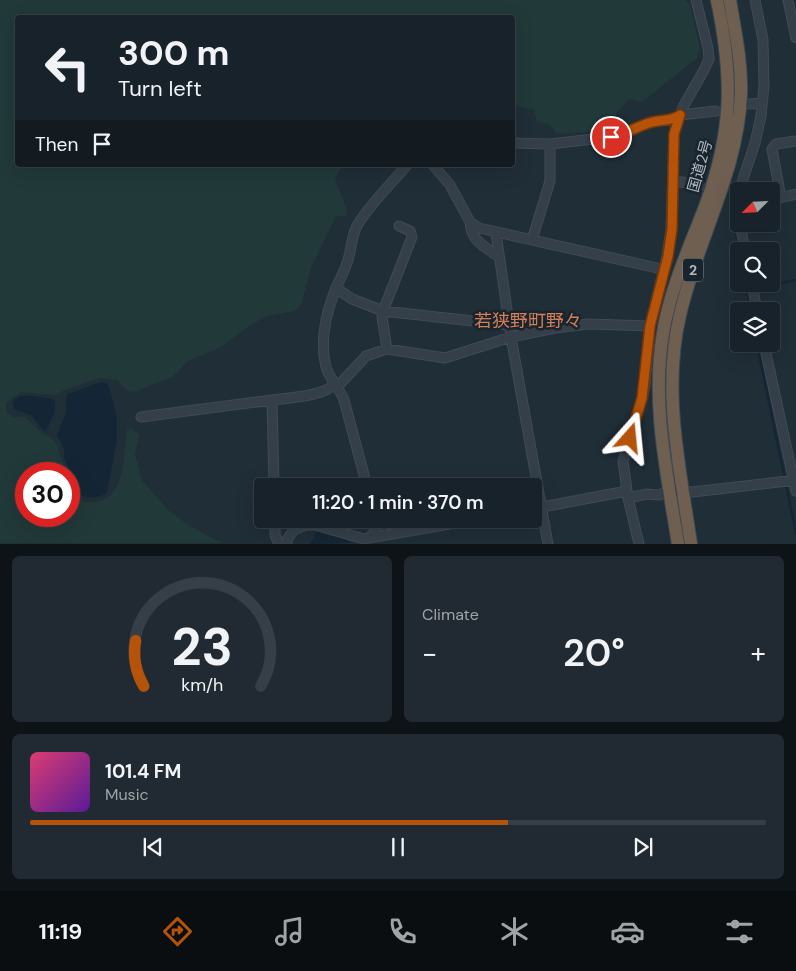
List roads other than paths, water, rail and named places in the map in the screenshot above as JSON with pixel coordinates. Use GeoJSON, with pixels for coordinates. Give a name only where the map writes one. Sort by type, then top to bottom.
{"type":"FeatureCollection","features":[{"type":"Feature","properties":{"kind":"highway","name":"国道2号"},"geometry":{"type":"LineString","coordinates":[[678,544],[659,404],[660,358],[663,331],[680,270],[710,191],[723,148],[729,76],[725,39],[717,0]]}},
{"type":"Feature","properties":{"kind":"highway","name":"国道2号"},"geometry":{"type":"LineString","coordinates":[[691,544],[672,405],[672,380],[680,315],[697,256],[723,186],[737,130],[741,76],[730,0]]}},
{"type":"Feature","properties":{"kind":"street"},"geometry":{"type":"LineString","coordinates":[[639,544],[623,461],[645,386],[650,326],[672,229],[674,134],[680,115],[709,59],[696,0]]}},
{"type":"Feature","properties":{"kind":"street"},"geometry":{"type":"LineString","coordinates":[[743,182],[755,143],[762,103],[764,54],[755,0]]}},
{"type":"Feature","properties":{"kind":"street"},"geometry":{"type":"LineString","coordinates":[[788,0],[796,38]]}},
{"type":"Feature","properties":{"kind":"street"},"geometry":{"type":"LineString","coordinates":[[749,104],[762,103]]}},
{"type":"Feature","properties":{"kind":"street"},"geometry":{"type":"LineString","coordinates":[[515,143],[550,144],[624,134],[651,122],[675,119],[680,115],[716,111]]}},
{"type":"Feature","properties":{"kind":"street"},"geometry":{"type":"LineString","coordinates":[[796,140],[776,144],[772,149],[781,198],[796,194]]}},
{"type":"Feature","properties":{"kind":"street"},"geometry":{"type":"LineString","coordinates":[[532,240],[550,180],[550,144]]}},
{"type":"Feature","properties":{"kind":"street"},"geometry":{"type":"LineString","coordinates":[[365,478],[344,400],[330,378],[326,365],[323,341],[327,314],[336,288],[348,263],[357,225],[405,167]]}},
{"type":"Feature","properties":{"kind":"street"},"geometry":{"type":"LineString","coordinates":[[435,167],[450,185],[470,222],[471,231],[478,242],[498,256]]}},
{"type":"Feature","properties":{"kind":"street"},"geometry":{"type":"LineString","coordinates":[[674,182],[682,182],[710,191]]}},
{"type":"Feature","properties":{"kind":"street"},"geometry":{"type":"LineString","coordinates":[[470,222],[480,228],[496,233],[664,271]]}},
{"type":"Feature","properties":{"kind":"street"},"geometry":{"type":"LineString","coordinates":[[387,349],[382,317],[383,311],[412,237],[410,231],[399,226]]}},
{"type":"Feature","properties":{"kind":"street"},"geometry":{"type":"LineString","coordinates":[[496,233],[532,478]]}},
{"type":"Feature","properties":{"kind":"street"},"geometry":{"type":"LineString","coordinates":[[336,288],[352,299],[383,311],[509,325]]}},
{"type":"Feature","properties":{"kind":"street"},"geometry":{"type":"LineString","coordinates":[[141,418],[320,393],[336,385],[366,356],[387,349],[445,358],[511,337],[555,328],[588,324],[650,326]]}},
{"type":"Feature","properties":{"kind":"street"},"geometry":{"type":"LineString","coordinates":[[766,352],[790,480],[796,491]]}},
{"type":"Feature","properties":{"kind":"street"},"geometry":{"type":"LineString","coordinates":[[272,400],[274,478]]}},
{"type":"Feature","properties":{"kind":"street"},"geometry":{"type":"LineString","coordinates":[[542,507],[628,494],[684,492],[790,480]]}},
{"type":"Feature","properties":{"kind":"street"},"geometry":{"type":"LineString","coordinates":[[542,524],[548,544]]}},
{"type":"Feature","properties":{"kind":"street"},"geometry":{"type":"LineString","coordinates":[[287,544],[288,538],[294,530],[306,525],[315,525],[370,540],[428,528]]}},
{"type":"Feature","properties":{"kind":"street"},"geometry":{"type":"LineString","coordinates":[[275,528],[279,544]]}},
{"type":"Feature","properties":{"kind":"street"},"geometry":{"type":"LineString","coordinates":[[370,540],[376,528]]}},
{"type":"Feature","properties":{"kind":"water"},"geometry":{"type":"Polygon","coordinates":[[[101,382],[108,384],[117,417],[117,440],[107,493],[97,497],[89,498],[80,495],[80,462],[66,462],[64,449],[57,435],[66,412],[66,397],[68,394],[101,382]]]}},
{"type":"Feature","properties":{"kind":"water"},"geometry":{"type":"Polygon","coordinates":[[[19,396],[37,396],[55,400],[55,412],[46,431],[42,429],[31,415],[14,409],[12,402],[19,396]]]}},
{"type":"Feature","properties":{"kind":"water"},"geometry":{"type":"Polygon","coordinates":[[[318,529],[341,536],[351,543],[310,544],[318,529]]]}},
{"type":"Feature","properties":{"kind":"waterway"},"geometry":{"type":"LineString","coordinates":[[736,232],[738,242]]}},
{"type":"Feature","properties":{"kind":"waterway"},"geometry":{"type":"LineString","coordinates":[[780,283],[796,280]]}},
{"type":"Feature","properties":{"kind":"waterway"},"geometry":{"type":"LineString","coordinates":[[748,292],[749,302]]}},
{"type":"Feature","properties":{"kind":"waterway"},"geometry":{"type":"LineString","coordinates":[[759,352],[796,533]]}},
{"type":"Feature","properties":{"kind":"district","name":"若狭野町野々"},"geometry":{"type":"Point","coordinates":[528,321]}}]}
